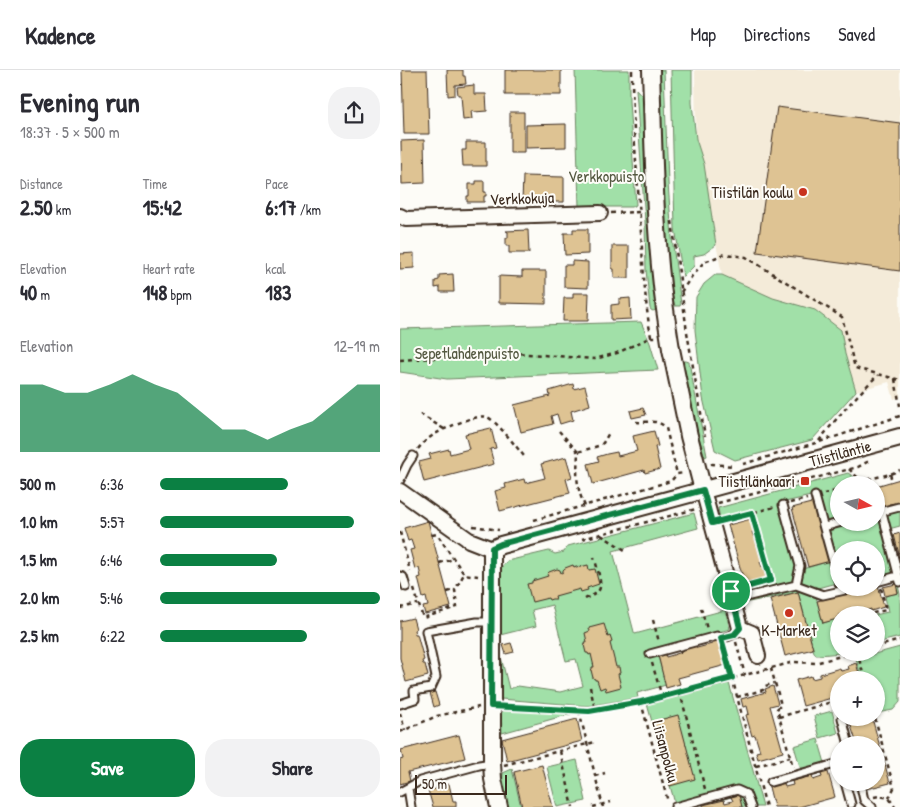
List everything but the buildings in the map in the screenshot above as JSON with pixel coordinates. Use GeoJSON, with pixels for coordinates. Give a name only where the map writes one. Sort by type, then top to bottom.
{"type":"FeatureCollection","features":[{"type":"Feature","properties":{"kind":"street"},"geometry":{"type":"LineString","coordinates":[[651,70],[660,268],[672,349],[681,398],[705,467],[703,490],[740,628],[752,633],[758,656]]}},
{"type":"Feature","properties":{"kind":"street","name":"Verkkokuja"},"geometry":{"type":"LineString","coordinates":[[402,219],[600,213]]}},
{"type":"Feature","properties":{"kind":"street","name":"Tiistiläntie"},"geometry":{"type":"LineString","coordinates":[[492,548],[896,438]]}},
{"type":"Feature","properties":{"kind":"street"},"geometry":{"type":"LineString","coordinates":[[400,491],[469,540],[492,548],[491,706],[496,765],[493,779],[499,807]]}},
{"type":"Feature","properties":{"kind":"lane"},"geometry":{"type":"LineString","coordinates":[[400,480],[413,456]]}},
{"type":"Feature","properties":{"kind":"lane"},"geometry":{"type":"LineString","coordinates":[[816,496],[830,550]]}},
{"type":"Feature","properties":{"kind":"lane"},"geometry":{"type":"LineString","coordinates":[[784,505],[800,566],[796,585]]}},
{"type":"Feature","properties":{"kind":"lane"},"geometry":{"type":"LineString","coordinates":[[885,510],[899,507]]}},
{"type":"Feature","properties":{"kind":"lane"},"geometry":{"type":"LineString","coordinates":[[824,527],[830,525]]}},
{"type":"Feature","properties":{"kind":"lane"},"geometry":{"type":"LineString","coordinates":[[885,531],[899,579],[885,580]]}},
{"type":"Feature","properties":{"kind":"lane"},"geometry":{"type":"LineString","coordinates":[[400,576],[410,586]]}},
{"type":"Feature","properties":{"kind":"lane"},"geometry":{"type":"LineString","coordinates":[[733,600],[796,585],[823,595],[830,592]]}},
{"type":"Feature","properties":{"kind":"lane"},"geometry":{"type":"LineString","coordinates":[[400,704],[415,699],[414,691],[430,688],[436,677],[426,630],[478,622],[491,622]]}},
{"type":"Feature","properties":{"kind":"lane"},"geometry":{"type":"LineString","coordinates":[[650,654],[717,636],[721,638],[734,635],[740,628]]}},
{"type":"Feature","properties":{"kind":"lane"},"geometry":{"type":"LineString","coordinates":[[400,792],[420,781],[480,765],[496,765]]}},
{"type":"Feature","properties":{"kind":"lane"},"geometry":{"type":"LineString","coordinates":[[771,782],[830,765]]}},
{"type":"Feature","properties":{"kind":"lane"},"geometry":{"type":"LineString","coordinates":[[408,788],[411,807]]}},
{"type":"Feature","properties":{"kind":"lane"},"geometry":{"type":"LineString","coordinates":[[675,807],[737,790],[746,794],[751,807]]}},
{"type":"Feature","properties":{"kind":"lane"},"geometry":{"type":"LineString","coordinates":[[847,791],[851,804]]}},
{"type":"Feature","properties":{"kind":"lane"},"geometry":{"type":"LineString","coordinates":[[862,791],[864,800],[872,807]]}},
{"type":"Feature","properties":{"kind":"path"},"geometry":{"type":"LineString","coordinates":[[400,360],[516,353],[595,359],[617,353],[651,337],[647,313],[632,70]]}},
{"type":"Feature","properties":{"kind":"path"},"geometry":{"type":"LineString","coordinates":[[600,213],[640,212]]}},
{"type":"Feature","properties":{"kind":"path"},"geometry":{"type":"LineString","coordinates":[[671,215],[695,385],[705,439]]}},
{"type":"Feature","properties":{"kind":"path"},"geometry":{"type":"LineString","coordinates":[[681,292],[704,262],[725,254],[746,257],[842,316],[855,368],[900,380]]}},
{"type":"Feature","properties":{"kind":"path"},"geometry":{"type":"LineString","coordinates":[[818,442],[862,390],[878,375]]}},
{"type":"Feature","properties":{"kind":"path"},"geometry":{"type":"LineString","coordinates":[[895,379],[900,406]]}},
{"type":"Feature","properties":{"kind":"path"},"geometry":{"type":"LineString","coordinates":[[420,414],[444,429]]}},
{"type":"Feature","properties":{"kind":"path"},"geometry":{"type":"LineString","coordinates":[[413,456],[425,441],[444,429],[480,416],[487,417],[494,422],[524,456]]}},
{"type":"Feature","properties":{"kind":"path"},"geometry":{"type":"LineString","coordinates":[[533,520],[671,481],[677,474],[705,467],[732,467],[900,416]]}},
{"type":"Feature","properties":{"kind":"path"},"geometry":{"type":"LineString","coordinates":[[636,422],[651,421],[661,423],[666,428],[677,474]]}},
{"type":"Feature","properties":{"kind":"path"},"geometry":{"type":"LineString","coordinates":[[559,431],[578,452],[578,487],[585,506]]}},
{"type":"Feature","properties":{"kind":"path"},"geometry":{"type":"LineString","coordinates":[[578,452],[603,443],[610,431]]}},
{"type":"Feature","properties":{"kind":"path"},"geometry":{"type":"LineString","coordinates":[[705,467],[710,456]]}},
{"type":"Feature","properties":{"kind":"path"},"geometry":{"type":"LineString","coordinates":[[849,469],[857,476]]}},
{"type":"Feature","properties":{"kind":"path"},"geometry":{"type":"LineString","coordinates":[[882,476],[900,470]]}},
{"type":"Feature","properties":{"kind":"path"},"geometry":{"type":"LineString","coordinates":[[890,474],[892,481]]}},
{"type":"Feature","properties":{"kind":"path"},"geometry":{"type":"LineString","coordinates":[[712,523],[830,492]]}},
{"type":"Feature","properties":{"kind":"path"},"geometry":{"type":"LineString","coordinates":[[752,513],[771,580],[763,583]]}},
{"type":"Feature","properties":{"kind":"path"},"geometry":{"type":"LineString","coordinates":[[471,526],[498,530],[507,528]]}},
{"type":"Feature","properties":{"kind":"path"},"geometry":{"type":"LineString","coordinates":[[400,532],[411,575]]}},
{"type":"Feature","properties":{"kind":"path"},"geometry":{"type":"LineString","coordinates":[[432,535],[438,534],[464,574],[478,576]]}},
{"type":"Feature","properties":{"kind":"path"},"geometry":{"type":"LineString","coordinates":[[600,534],[625,550]]}},
{"type":"Feature","properties":{"kind":"path"},"geometry":{"type":"LineString","coordinates":[[585,598],[594,595],[601,586],[594,557]]}},
{"type":"Feature","properties":{"kind":"path"},"geometry":{"type":"LineString","coordinates":[[439,564],[454,559]]}},
{"type":"Feature","properties":{"kind":"path"},"geometry":{"type":"LineString","coordinates":[[410,586],[419,604],[422,618],[457,607],[455,590],[464,574]]}},
{"type":"Feature","properties":{"kind":"path"},"geometry":{"type":"LineString","coordinates":[[447,592],[455,590]]}},
{"type":"Feature","properties":{"kind":"path"},"geometry":{"type":"LineString","coordinates":[[400,608],[419,604]]}},
{"type":"Feature","properties":{"kind":"path"},"geometry":{"type":"LineString","coordinates":[[701,608],[709,638]]}},
{"type":"Feature","properties":{"kind":"path"},"geometry":{"type":"LineString","coordinates":[[653,620],[661,651]]}},
{"type":"Feature","properties":{"kind":"path"},"geometry":{"type":"LineString","coordinates":[[721,638],[766,807]]}},
{"type":"Feature","properties":{"kind":"path"},"geometry":{"type":"LineString","coordinates":[[885,644],[900,640]]}},
{"type":"Feature","properties":{"kind":"path"},"geometry":{"type":"LineString","coordinates":[[650,654],[662,697]]}},
{"type":"Feature","properties":{"kind":"path"},"geometry":{"type":"LineString","coordinates":[[741,659],[745,675]]}},
{"type":"Feature","properties":{"kind":"path"},"geometry":{"type":"LineString","coordinates":[[400,732],[437,716],[477,707],[589,711],[662,697],[794,662],[815,663],[830,659]]}},
{"type":"Feature","properties":{"kind":"path"},"geometry":{"type":"LineString","coordinates":[[771,668],[781,705],[777,709],[795,775]]}},
{"type":"Feature","properties":{"kind":"path"},"geometry":{"type":"LineString","coordinates":[[737,697],[762,690],[765,686],[775,683]]}},
{"type":"Feature","properties":{"kind":"path"},"geometry":{"type":"LineString","coordinates":[[590,687],[595,710]]}},
{"type":"Feature","properties":{"kind":"path"},"geometry":{"type":"LineString","coordinates":[[680,692],[708,798]]}},
{"type":"Feature","properties":{"kind":"path","name":"Liisanpolku"},"geometry":{"type":"LineString","coordinates":[[641,702],[669,807]]}},
{"type":"Feature","properties":{"kind":"path"},"geometry":{"type":"LineString","coordinates":[[779,717],[830,703]]}},
{"type":"Feature","properties":{"kind":"path"},"geometry":{"type":"LineString","coordinates":[[579,711],[603,806]]}},
{"type":"Feature","properties":{"kind":"path"},"geometry":{"type":"LineString","coordinates":[[400,713],[405,730]]}},
{"type":"Feature","properties":{"kind":"path"},"geometry":{"type":"LineString","coordinates":[[877,726],[894,788],[889,798]]}},
{"type":"Feature","properties":{"kind":"path"},"geometry":{"type":"LineString","coordinates":[[496,765],[595,742]]}},
{"type":"Feature","properties":{"kind":"path"},"geometry":{"type":"LineString","coordinates":[[560,751],[573,807]]}},
{"type":"Feature","properties":{"kind":"path"},"geometry":{"type":"LineString","coordinates":[[756,766],[790,757]]}},
{"type":"Feature","properties":{"kind":"path"},"geometry":{"type":"LineString","coordinates":[[595,776],[605,773]]}},
{"type":"Feature","properties":{"kind":"path"},"geometry":{"type":"LineString","coordinates":[[592,807],[603,806],[611,802]]}},
{"type":"Feature","properties":{"kind":"shaded area","name":"Tiistilän koulu"},"geometry":{"type":"Polygon","coordinates":[[[695,70],[900,70],[900,397],[894,399],[889,382],[856,391],[845,354],[841,330],[815,310],[773,298],[722,275],[696,139],[695,70]]]}},
{"type":"Feature","properties":{"kind":"green space","name":"Verkkopuisto"},"geometry":{"type":"Polygon","coordinates":[[[575,70],[629,70],[629,101],[636,205],[631,207],[579,207],[575,70]]]}},
{"type":"Feature","properties":{"kind":"green space"},"geometry":{"type":"Polygon","coordinates":[[[660,70],[664,70],[668,183],[680,306],[675,306],[671,290],[663,202],[660,70]]]}},
{"type":"Feature","properties":{"kind":"green space"},"geometry":{"type":"Polygon","coordinates":[[[671,70],[692,70],[692,103],[696,139],[704,164],[716,245],[704,254],[694,256],[694,266],[683,277],[675,228],[671,70]]]}},
{"type":"Feature","properties":{"kind":"green space"},"geometry":{"type":"Polygon","coordinates":[[[636,89],[646,100],[658,309],[653,311],[650,308],[646,270],[645,222],[636,89]]]}},
{"type":"Feature","properties":{"kind":"green space"},"geometry":{"type":"Polygon","coordinates":[[[715,275],[722,275],[773,298],[815,310],[841,330],[845,354],[856,391],[812,440],[735,460],[715,450],[703,398],[695,330],[696,297],[704,284],[715,275]]]}},
{"type":"Feature","properties":{"kind":"green space","name":"Sepetlahdenpuisto"},"geometry":{"type":"Polygon","coordinates":[[[641,322],[658,370],[447,379],[400,372],[400,329],[641,322]]]}},
{"type":"Feature","properties":{"kind":"green space"},"geometry":{"type":"Polygon","coordinates":[[[683,361],[689,362],[707,456],[705,457],[693,418],[682,364],[683,361]]]}},
{"type":"Feature","properties":{"kind":"green space"},"geometry":{"type":"Polygon","coordinates":[[[848,473],[852,476],[837,476],[848,473]]]}},
{"type":"Feature","properties":{"kind":"green space"},"geometry":{"type":"Polygon","coordinates":[[[830,478],[830,522],[827,523],[819,494],[781,503],[799,570],[830,561],[830,585],[814,589],[823,623],[830,621],[830,654],[816,655],[814,652],[798,592],[744,603],[738,589],[771,580],[752,511],[720,519],[718,508],[830,478]]]}},
{"type":"Feature","properties":{"kind":"green space"},"geometry":{"type":"Polygon","coordinates":[[[900,508],[900,526],[885,530],[885,512],[900,508]]]}},
{"type":"Feature","properties":{"kind":"green space"},"geometry":{"type":"Polygon","coordinates":[[[694,513],[698,528],[613,551],[634,632],[635,634],[725,610],[730,629],[656,649],[666,685],[637,693],[638,698],[588,706],[501,699],[501,657],[509,689],[518,686],[560,692],[583,686],[576,659],[566,661],[552,605],[532,610],[536,626],[500,635],[500,569],[507,561],[549,551],[555,554],[564,552],[568,546],[694,513]]]}},
{"type":"Feature","properties":{"kind":"green space"},"geometry":{"type":"Polygon","coordinates":[[[830,527],[830,531],[885,530],[896,572],[885,575],[885,541],[830,542],[826,528],[830,527]]]}},
{"type":"Feature","properties":{"kind":"green space"},"geometry":{"type":"Polygon","coordinates":[[[898,585],[900,594],[900,637],[885,641],[885,613],[888,612],[885,596],[898,593],[896,586],[898,585]]]}},
{"type":"Feature","properties":{"kind":"green space"},"geometry":{"type":"Polygon","coordinates":[[[900,647],[900,702],[893,710],[885,712],[885,671],[859,671],[857,661],[885,661],[885,651],[900,647]]]}},
{"type":"Feature","properties":{"kind":"green space"},"geometry":{"type":"Polygon","coordinates":[[[729,683],[763,807],[742,807],[739,795],[693,807],[676,807],[647,704],[729,683]]]}},
{"type":"Feature","properties":{"kind":"green space"},"geometry":{"type":"Polygon","coordinates":[[[501,710],[574,713],[502,733],[501,710]]]}},
{"type":"Feature","properties":{"kind":"green space"},"geometry":{"type":"Polygon","coordinates":[[[830,712],[830,726],[836,726],[838,733],[820,738],[814,716],[830,712]]]}},
{"type":"Feature","properties":{"kind":"green space"},"geometry":{"type":"Polygon","coordinates":[[[818,739],[825,763],[801,770],[794,746],[818,739]]]}},
{"type":"Feature","properties":{"kind":"green space"},"geometry":{"type":"Polygon","coordinates":[[[577,760],[586,801],[557,807],[547,767],[577,760]]]}},
{"type":"Feature","properties":{"kind":"green space"},"geometry":{"type":"Polygon","coordinates":[[[512,769],[521,807],[509,807],[502,785],[503,773],[512,769]]]}},
{"type":"Feature","properties":{"kind":"place","name":"Tiistilän koulu"},"geometry":{"type":"Point","coordinates":[803,192]}},
{"type":"Feature","properties":{"kind":"place","name":"Tiistilänkaari"},"geometry":{"type":"Point","coordinates":[805,481]}},
{"type":"Feature","properties":{"kind":"place","name":"K-Market"},"geometry":{"type":"Point","coordinates":[789,613]}},
{"type":"Feature","properties":{"kind":"route"},"geometry":{"type":"LineString","coordinates":[[703,490],[712,523],[752,513],[771,580],[731,591],[740,628],[734,635],[721,638],[732,678],[641,702],[589,711],[491,706],[492,548],[703,490]]}}]}
